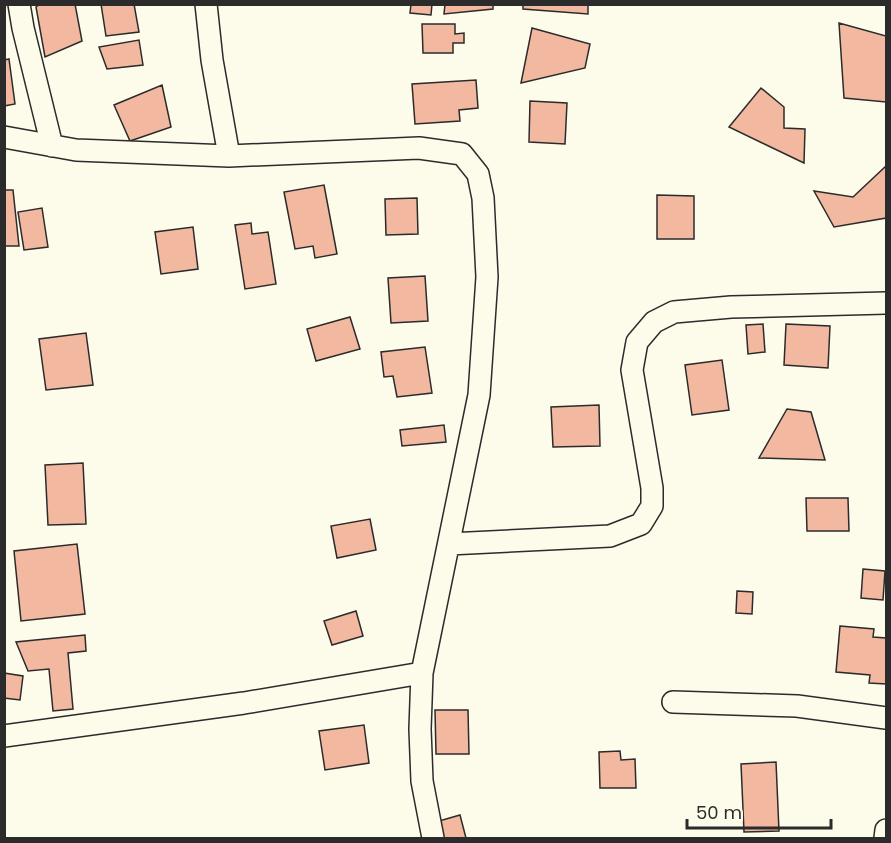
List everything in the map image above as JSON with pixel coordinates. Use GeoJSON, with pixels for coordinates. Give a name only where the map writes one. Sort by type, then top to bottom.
{"type":"FeatureCollection","features":[{"type":"Feature","properties":{"kind":"street"},"geometry":{"type":"LineString","coordinates":[[19,4],[52,146]]}},
{"type":"Feature","properties":{"kind":"street"},"geometry":{"type":"LineString","coordinates":[[206,4],[212,60],[229,156]]}},
{"type":"Feature","properties":{"kind":"street"},"geometry":{"type":"LineString","coordinates":[[4,137],[76,150],[229,156],[419,148],[462,154],[478,174],[483,198],[486,277],[479,395],[422,673],[420,729],[422,781],[434,838]]}},
{"type":"Feature","properties":{"kind":"street"},"geometry":{"type":"LineString","coordinates":[[449,544],[610,536],[641,524],[652,506],[652,488],[632,370],[637,342],[654,322],[674,312],[731,307],[886,303]]}},
{"type":"Feature","properties":{"kind":"street"},"geometry":{"type":"LineString","coordinates":[[4,736],[244,703],[422,673]]}},
{"type":"Feature","properties":{"kind":"street"},"geometry":{"type":"LineString","coordinates":[[672,702],[797,706],[886,718]]}},
{"type":"Feature","properties":{"kind":"street"},"geometry":{"type":"LineString","coordinates":[[885,838],[886,830]]}},
{"type":"Feature","properties":{"kind":"building"},"geometry":{"type":"Polygon","coordinates":[[[40,4],[75,4],[82,41],[45,57],[36,7],[40,4]]]}},
{"type":"Feature","properties":{"kind":"building"},"geometry":{"type":"Polygon","coordinates":[[[101,4],[134,4],[139,32],[106,36],[101,4]]]}},
{"type":"Feature","properties":{"kind":"building"},"geometry":{"type":"Polygon","coordinates":[[[411,4],[432,4],[431,15],[410,13],[411,4]]]}},
{"type":"Feature","properties":{"kind":"building"},"geometry":{"type":"Polygon","coordinates":[[[445,4],[493,4],[493,9],[444,14],[445,4]]]}},
{"type":"Feature","properties":{"kind":"building"},"geometry":{"type":"Polygon","coordinates":[[[523,4],[588,4],[588,14],[523,9],[523,4]]]}},
{"type":"Feature","properties":{"kind":"building"},"geometry":{"type":"Polygon","coordinates":[[[839,23],[886,36],[886,102],[844,98],[839,23]]]}},
{"type":"Feature","properties":{"kind":"building"},"geometry":{"type":"Polygon","coordinates":[[[422,24],[455,24],[455,34],[464,33],[464,43],[453,43],[453,53],[423,53],[422,24]]]}},
{"type":"Feature","properties":{"kind":"building"},"geometry":{"type":"Polygon","coordinates":[[[532,28],[590,44],[585,68],[521,83],[532,28]]]}},
{"type":"Feature","properties":{"kind":"building"},"geometry":{"type":"Polygon","coordinates":[[[139,40],[143,65],[107,69],[99,47],[139,40]]]}},
{"type":"Feature","properties":{"kind":"building"},"geometry":{"type":"Polygon","coordinates":[[[9,59],[15,104],[4,106],[4,60],[9,59]]]}},
{"type":"Feature","properties":{"kind":"building"},"geometry":{"type":"Polygon","coordinates":[[[476,80],[478,108],[459,110],[460,121],[415,124],[412,84],[476,80]]]}},
{"type":"Feature","properties":{"kind":"building"},"geometry":{"type":"Polygon","coordinates":[[[162,85],[171,127],[130,141],[114,105],[162,85]]]}},
{"type":"Feature","properties":{"kind":"building"},"geometry":{"type":"Polygon","coordinates":[[[761,88],[784,107],[784,128],[805,129],[804,163],[729,127],[761,88]]]}},
{"type":"Feature","properties":{"kind":"building"},"geometry":{"type":"Polygon","coordinates":[[[530,101],[567,103],[565,144],[529,142],[530,101]]]}},
{"type":"Feature","properties":{"kind":"building"},"geometry":{"type":"Polygon","coordinates":[[[886,166],[886,218],[834,227],[814,191],[853,197],[886,166]]]}},
{"type":"Feature","properties":{"kind":"building"},"geometry":{"type":"Polygon","coordinates":[[[324,185],[337,254],[315,258],[313,246],[295,249],[284,192],[324,185]]]}},
{"type":"Feature","properties":{"kind":"building"},"geometry":{"type":"Polygon","coordinates":[[[4,190],[13,190],[19,246],[4,246],[4,190]]]}},
{"type":"Feature","properties":{"kind":"building"},"geometry":{"type":"Polygon","coordinates":[[[657,195],[694,196],[694,239],[657,239],[657,195]]]}},
{"type":"Feature","properties":{"kind":"building"},"geometry":{"type":"Polygon","coordinates":[[[417,198],[418,234],[386,235],[385,199],[417,198]]]}},
{"type":"Feature","properties":{"kind":"building"},"geometry":{"type":"Polygon","coordinates":[[[42,208],[48,247],[24,250],[18,212],[42,208]]]}},
{"type":"Feature","properties":{"kind":"building"},"geometry":{"type":"Polygon","coordinates":[[[251,223],[252,234],[268,232],[276,284],[245,289],[235,225],[251,223]]]}},
{"type":"Feature","properties":{"kind":"building"},"geometry":{"type":"Polygon","coordinates":[[[193,227],[198,269],[161,274],[155,232],[193,227]]]}},
{"type":"Feature","properties":{"kind":"building"},"geometry":{"type":"Polygon","coordinates":[[[425,276],[428,321],[391,323],[388,278],[425,276]]]}},
{"type":"Feature","properties":{"kind":"building"},"geometry":{"type":"Polygon","coordinates":[[[350,317],[360,349],[316,361],[307,329],[350,317]]]}},
{"type":"Feature","properties":{"kind":"building"},"geometry":{"type":"Polygon","coordinates":[[[763,324],[765,352],[748,354],[746,325],[763,324]]]}},
{"type":"Feature","properties":{"kind":"building"},"geometry":{"type":"Polygon","coordinates":[[[786,324],[830,326],[828,368],[784,365],[786,324]]]}},
{"type":"Feature","properties":{"kind":"building"},"geometry":{"type":"Polygon","coordinates":[[[86,333],[93,385],[46,390],[39,339],[86,333]]]}},
{"type":"Feature","properties":{"kind":"building"},"geometry":{"type":"Polygon","coordinates":[[[425,347],[432,393],[397,397],[393,376],[384,377],[381,352],[425,347]]]}},
{"type":"Feature","properties":{"kind":"building"},"geometry":{"type":"Polygon","coordinates":[[[722,360],[729,410],[692,415],[685,365],[722,360]]]}},
{"type":"Feature","properties":{"kind":"building"},"geometry":{"type":"Polygon","coordinates":[[[599,405],[600,446],[553,447],[551,407],[599,405]]]}},
{"type":"Feature","properties":{"kind":"building"},"geometry":{"type":"Polygon","coordinates":[[[787,409],[811,412],[825,460],[759,458],[787,409]]]}},
{"type":"Feature","properties":{"kind":"building"},"geometry":{"type":"Polygon","coordinates":[[[444,425],[446,442],[402,446],[400,430],[444,425]]]}},
{"type":"Feature","properties":{"kind":"building"},"geometry":{"type":"Polygon","coordinates":[[[83,463],[86,524],[48,525],[45,465],[83,463]]]}},
{"type":"Feature","properties":{"kind":"building"},"geometry":{"type":"Polygon","coordinates":[[[806,498],[848,498],[849,531],[807,531],[806,498]]]}},
{"type":"Feature","properties":{"kind":"building"},"geometry":{"type":"Polygon","coordinates":[[[370,519],[376,550],[337,558],[331,526],[370,519]]]}},
{"type":"Feature","properties":{"kind":"building"},"geometry":{"type":"Polygon","coordinates":[[[77,544],[85,614],[21,621],[14,551],[77,544]]]}},
{"type":"Feature","properties":{"kind":"building"},"geometry":{"type":"Polygon","coordinates":[[[863,569],[885,571],[883,600],[861,598],[863,569]]]}},
{"type":"Feature","properties":{"kind":"building"},"geometry":{"type":"Polygon","coordinates":[[[737,591],[753,592],[752,614],[736,613],[737,591]]]}},
{"type":"Feature","properties":{"kind":"building"},"geometry":{"type":"Polygon","coordinates":[[[356,611],[363,636],[332,645],[324,621],[356,611]]]}},
{"type":"Feature","properties":{"kind":"building"},"geometry":{"type":"Polygon","coordinates":[[[840,626],[874,629],[873,637],[886,638],[886,684],[869,683],[870,675],[836,672],[840,626]]]}},
{"type":"Feature","properties":{"kind":"building"},"geometry":{"type":"Polygon","coordinates":[[[85,635],[86,651],[68,653],[73,709],[53,711],[49,669],[28,671],[16,642],[85,635]]]}},
{"type":"Feature","properties":{"kind":"building"},"geometry":{"type":"Polygon","coordinates":[[[4,673],[23,676],[20,700],[4,698],[4,673]]]}},
{"type":"Feature","properties":{"kind":"building"},"geometry":{"type":"Polygon","coordinates":[[[435,710],[468,710],[469,754],[436,754],[435,710]]]}},
{"type":"Feature","properties":{"kind":"building"},"geometry":{"type":"Polygon","coordinates":[[[364,725],[369,763],[325,770],[319,731],[364,725]]]}},
{"type":"Feature","properties":{"kind":"building"},"geometry":{"type":"Polygon","coordinates":[[[620,751],[621,760],[635,759],[636,788],[600,788],[599,752],[620,751]]]}},
{"type":"Feature","properties":{"kind":"building"},"geometry":{"type":"Polygon","coordinates":[[[776,762],[779,831],[744,832],[741,764],[776,762]]]}},
{"type":"Feature","properties":{"kind":"building"},"geometry":{"type":"Polygon","coordinates":[[[460,815],[466,838],[443,838],[439,821],[460,815]]]}}]}
